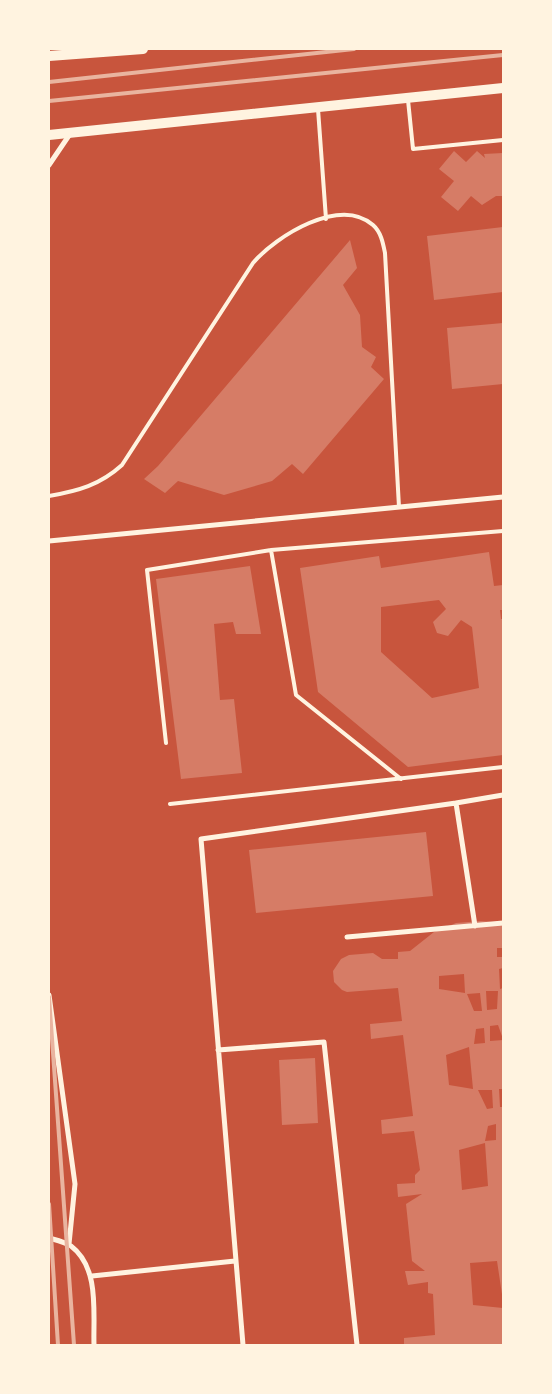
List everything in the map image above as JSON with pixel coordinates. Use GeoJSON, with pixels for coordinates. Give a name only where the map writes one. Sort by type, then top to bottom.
{"type":"FeatureCollection","features":[{"type":"Feature","properties":{"kind":"main road"},"geometry":{"type":"LineString","coordinates":[[49,56],[143,49]]}},
{"type":"Feature","properties":{"kind":"main road"},"geometry":{"type":"LineString","coordinates":[[49,135],[503,88]]}},
{"type":"Feature","properties":{"kind":"street"},"geometry":{"type":"LineString","coordinates":[[49,165],[71,133]]}},
{"type":"Feature","properties":{"kind":"street"},"geometry":{"type":"LineString","coordinates":[[49,541],[503,497]]}},
{"type":"Feature","properties":{"kind":"street"},"geometry":{"type":"LineString","coordinates":[[243,1345],[201,839],[503,795]]}},
{"type":"Feature","properties":{"kind":"street"},"geometry":{"type":"LineString","coordinates":[[456,803],[475,926]]}},
{"type":"Feature","properties":{"kind":"street"},"geometry":{"type":"LineString","coordinates":[[347,937],[503,923]]}},
{"type":"Feature","properties":{"kind":"street"},"geometry":{"type":"LineString","coordinates":[[49,995],[75,1184],[69,1244]]}},
{"type":"Feature","properties":{"kind":"street"},"geometry":{"type":"LineString","coordinates":[[218,1050],[324,1042],[357,1345]]}},
{"type":"Feature","properties":{"kind":"street"},"geometry":{"type":"LineString","coordinates":[[49,1238],[69,1244],[80,1254],[92,1276],[94,1345]]}},
{"type":"Feature","properties":{"kind":"street"},"geometry":{"type":"LineString","coordinates":[[92,1276],[235,1261]]}},
{"type":"Feature","properties":{"kind":"lane"},"geometry":{"type":"LineString","coordinates":[[408,98],[413,149],[503,140]]}},
{"type":"Feature","properties":{"kind":"lane"},"geometry":{"type":"LineString","coordinates":[[318,107],[326,219]]}},
{"type":"Feature","properties":{"kind":"lane"},"geometry":{"type":"LineString","coordinates":[[49,496],[91,487],[109,477],[122,465],[253,263],[273,244],[297,228],[341,214],[354,216],[373,224],[379,232],[385,253],[399,507]]}},
{"type":"Feature","properties":{"kind":"lane"},"geometry":{"type":"LineString","coordinates":[[166,743],[147,570],[271,550],[503,531]]}},
{"type":"Feature","properties":{"kind":"lane"},"geometry":{"type":"LineString","coordinates":[[271,550],[296,695],[401,778]]}},
{"type":"Feature","properties":{"kind":"lane"},"geometry":{"type":"LineString","coordinates":[[170,804],[503,767]]}},
{"type":"Feature","properties":{"kind":"building"},"geometry":{"type":"Polygon","coordinates":[[[454,151],[466,162],[477,151],[485,158],[484,154],[503,153],[503,196],[496,196],[482,205],[471,196],[458,211],[441,197],[454,181],[439,169],[454,151]]]}},
{"type":"Feature","properties":{"kind":"building"},"geometry":{"type":"Polygon","coordinates":[[[503,227],[503,292],[434,300],[427,236],[503,227]]]}},
{"type":"Feature","properties":{"kind":"building"},"geometry":{"type":"Polygon","coordinates":[[[350,240],[357,268],[343,285],[360,315],[362,347],[376,357],[371,367],[384,379],[303,474],[292,464],[272,481],[224,495],[178,481],[165,493],[144,479],[158,466],[350,240]]]}},
{"type":"Feature","properties":{"kind":"building"},"geometry":{"type":"Polygon","coordinates":[[[503,323],[503,384],[452,389],[447,328],[503,323]]]}},
{"type":"Feature","properties":{"kind":"building"},"geometry":{"type":"Polygon","coordinates":[[[489,552],[494,586],[503,585],[503,610],[500,610],[501,619],[503,619],[503,755],[408,767],[318,692],[300,568],[379,556],[381,568],[489,552]],[[439,600],[381,607],[381,652],[432,698],[479,688],[472,627],[461,620],[448,636],[437,633],[433,622],[446,609],[439,600]]]}},
{"type":"Feature","properties":{"kind":"building"},"geometry":{"type":"Polygon","coordinates":[[[250,566],[261,634],[236,634],[233,622],[214,624],[220,700],[234,699],[242,773],[181,779],[156,579],[250,566]]]}},
{"type":"Feature","properties":{"kind":"building"},"geometry":{"type":"Polygon","coordinates":[[[426,832],[433,896],[256,913],[249,850],[426,832]]]}},
{"type":"Feature","properties":{"kind":"building"},"geometry":{"type":"Polygon","coordinates":[[[481,921],[503,923],[503,948],[497,948],[497,957],[503,957],[503,968],[499,969],[500,989],[503,988],[503,1039],[498,1025],[490,1026],[490,1041],[503,1040],[503,1089],[499,1089],[500,1107],[503,1107],[503,1301],[497,1261],[470,1263],[473,1305],[503,1308],[503,1345],[404,1345],[404,1338],[435,1335],[433,1294],[428,1293],[428,1282],[408,1285],[405,1271],[425,1271],[412,1261],[406,1204],[422,1194],[398,1197],[397,1184],[415,1183],[415,1175],[420,1170],[414,1131],[382,1134],[381,1120],[413,1116],[403,1035],[371,1039],[370,1024],[402,1021],[398,988],[347,992],[334,982],[333,971],[341,959],[349,955],[373,953],[382,959],[398,959],[398,952],[410,951],[434,932],[456,923],[481,921]],[[464,974],[439,976],[439,989],[465,993],[464,974]],[[486,991],[487,1010],[497,1009],[498,991],[486,991]],[[480,993],[467,994],[474,1011],[482,1011],[480,993]],[[484,1028],[476,1029],[474,1044],[485,1043],[484,1028]],[[469,1047],[446,1055],[449,1085],[473,1089],[469,1047]],[[478,1090],[487,1109],[493,1108],[492,1090],[478,1090]],[[496,1124],[488,1126],[485,1141],[496,1140],[496,1124]],[[485,1143],[459,1150],[462,1190],[488,1186],[485,1143]]]}},
{"type":"Feature","properties":{"kind":"building"},"geometry":{"type":"Polygon","coordinates":[[[315,1058],[318,1123],[282,1125],[279,1060],[315,1058]]]}},
{"type":"Feature","properties":{"kind":"railway"},"geometry":{"type":"LineString","coordinates":[[49,82],[354,49]]}},
{"type":"Feature","properties":{"kind":"railway"},"geometry":{"type":"LineString","coordinates":[[49,101],[503,55]]}},
{"type":"Feature","properties":{"kind":"railway"},"geometry":{"type":"LineString","coordinates":[[49,997],[74,1345]]}},
{"type":"Feature","properties":{"kind":"railway"},"geometry":{"type":"LineString","coordinates":[[49,1204],[58,1345]]}}]}
